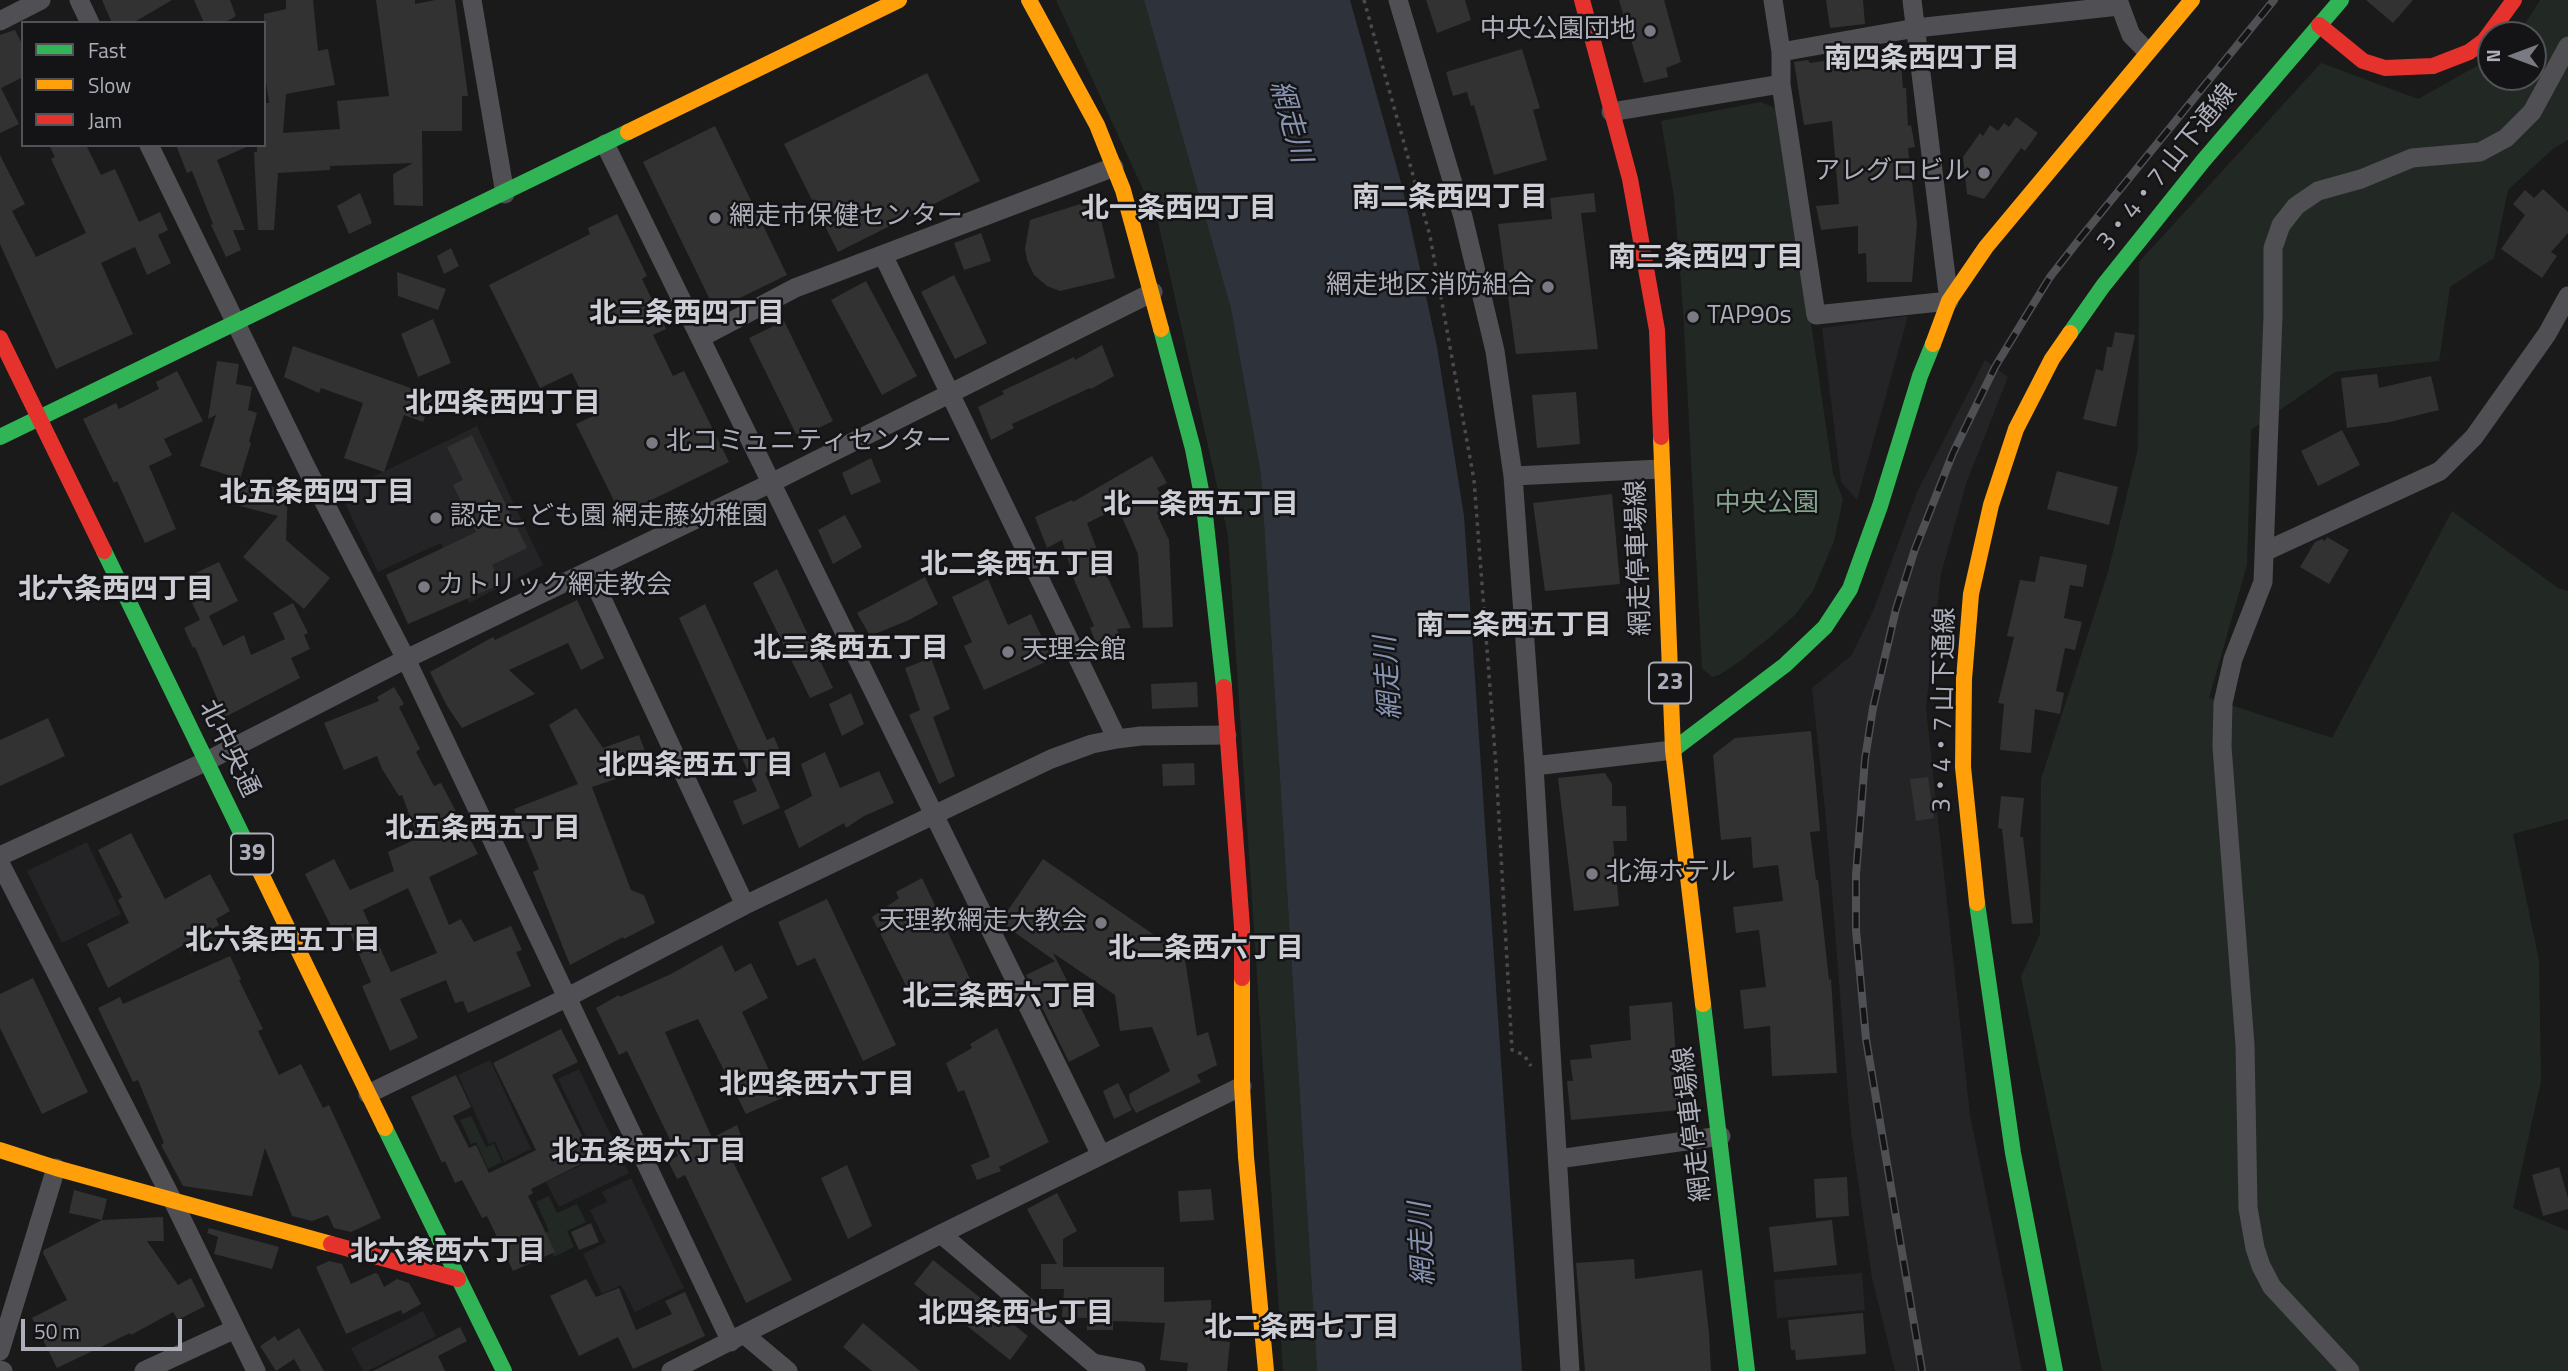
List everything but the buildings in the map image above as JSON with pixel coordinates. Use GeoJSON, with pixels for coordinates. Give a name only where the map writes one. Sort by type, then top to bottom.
{"type":"FeatureCollection","features":[{"type":"Feature","properties":{"kind":"main road"},"geometry":{"type":"LineString","coordinates":[[0,438],[900,0]]}},
{"type":"Feature","properties":{"kind":"main road"},"geometry":{"type":"LineString","coordinates":[[1029,0],[1097,125],[1124,190],[1193,449],[1204,506],[1227,735],[1242,928],[1242,1086],[1250,1217],[1266,1371]]}},
{"type":"Feature","properties":{"kind":"main road","name":"網走停車場線"},"geometry":{"type":"LineString","coordinates":[[1582,0],[1630,179],[1657,330],[1673,750],[1748,1371]]}},
{"type":"Feature","properties":{"kind":"main road"},"geometry":{"type":"LineString","coordinates":[[1673,750],[1785,665],[1825,627],[1850,589],[1880,506],[1920,376],[1949,301],[1994,237],[2192,0]]}},
{"type":"Feature","properties":{"kind":"main road","name":"3・4・7 山下通線"},"geometry":{"type":"LineString","coordinates":[[2055,1371],[2013,1153],[1987,990],[1970,851],[1963,767],[1964,679],[1971,594],[1992,505],[2016,429],[2052,359],[2103,286],[2195,171],[2340,0]]}},
{"type":"Feature","properties":{"kind":"main road"},"geometry":{"type":"LineString","coordinates":[[2319,25],[2362,61],[2385,68],[2433,66],[2459,57],[2484,41],[2514,0]]}},
{"type":"Feature","properties":{"kind":"main road","name":"北中央通"},"geometry":{"type":"LineString","coordinates":[[0,338],[504,1371]]}},
{"type":"Feature","properties":{"kind":"main road"},"geometry":{"type":"LineString","coordinates":[[0,1150],[55,1168],[458,1279]]}},
{"type":"Feature","properties":{"kind":"street"},"geometry":{"type":"LineString","coordinates":[[0,21],[41,0]]}},
{"type":"Feature","properties":{"kind":"street"},"geometry":{"type":"LineString","coordinates":[[79,0],[89,21]]}},
{"type":"Feature","properties":{"kind":"street"},"geometry":{"type":"LineString","coordinates":[[472,0],[505,194]]}},
{"type":"Feature","properties":{"kind":"street"},"geometry":{"type":"LineString","coordinates":[[1398,0],[1463,217],[1495,351],[1513,476],[1534,766],[1570,1371]]}},
{"type":"Feature","properties":{"kind":"street"},"geometry":{"type":"LineString","coordinates":[[1773,0],[1781,84],[1816,315],[1949,301],[1912,0]]}},
{"type":"Feature","properties":{"kind":"street"},"geometry":{"type":"LineString","coordinates":[[1780,52],[1916,28],[2119,3],[2130,35],[2147,51]]}},
{"type":"Feature","properties":{"kind":"street"},"geometry":{"type":"LineString","coordinates":[[2350,1371],[2272,1287],[2255,1248],[2249,1208],[2245,1045],[2222,747],[2223,703],[2234,659],[2263,582],[2273,248],[2281,225],[2296,206],[2318,191],[2361,179],[2412,158],[2480,152],[2506,138],[2532,112],[2568,46]]}},
{"type":"Feature","properties":{"kind":"street"},"geometry":{"type":"LineString","coordinates":[[1611,111],[1781,84]]}},
{"type":"Feature","properties":{"kind":"street"},"geometry":{"type":"LineString","coordinates":[[605,144],[1101,1155]]}},
{"type":"Feature","properties":{"kind":"street"},"geometry":{"type":"LineString","coordinates":[[150,147],[236,325],[405,659],[566,998],[738,1338],[788,1371]]}},
{"type":"Feature","properties":{"kind":"street"},"geometry":{"type":"LineString","coordinates":[[700,338],[795,288],[1114,167]]}},
{"type":"Feature","properties":{"kind":"street"},"geometry":{"type":"LineString","coordinates":[[883,255],[1117,739]]}},
{"type":"Feature","properties":{"kind":"street"},"geometry":{"type":"LineString","coordinates":[[0,856],[207,761],[405,659],[771,483],[1153,292]]}},
{"type":"Feature","properties":{"kind":"street"},"geometry":{"type":"LineString","coordinates":[[2266,551],[2440,471],[2474,437],[2547,334],[2568,296]]}},
{"type":"Feature","properties":{"kind":"street"},"geometry":{"type":"LineString","coordinates":[[1513,476],[1661,469]]}},
{"type":"Feature","properties":{"kind":"street"},"geometry":{"type":"LineString","coordinates":[[589,571],[745,905]]}},
{"type":"Feature","properties":{"kind":"street"},"geometry":{"type":"LineString","coordinates":[[368,1094],[566,998],[745,905],[1051,759],[1092,744],[1117,739],[1141,736],[1227,735]]}},
{"type":"Feature","properties":{"kind":"street"},"geometry":{"type":"LineString","coordinates":[[1534,766],[1673,750]]}},
{"type":"Feature","properties":{"kind":"street"},"geometry":{"type":"LineString","coordinates":[[0,863],[173,1201],[256,1371]]}},
{"type":"Feature","properties":{"kind":"street"},"geometry":{"type":"LineString","coordinates":[[671,1371],[1242,1086]]}},
{"type":"Feature","properties":{"kind":"street"},"geometry":{"type":"LineString","coordinates":[[1558,1159],[1721,1136]]}},
{"type":"Feature","properties":{"kind":"street"},"geometry":{"type":"LineString","coordinates":[[0,1351],[55,1168]]}},
{"type":"Feature","properties":{"kind":"street"},"geometry":{"type":"LineString","coordinates":[[941,1234],[1093,1363],[1136,1371]]}},
{"type":"Feature","properties":{"kind":"street"},"geometry":{"type":"LineString","coordinates":[[144,1371],[235,1329]]}},
{"type":"Feature","properties":{"kind":"path"},"geometry":{"type":"LineString","coordinates":[[1364,0],[1430,236],[1474,480],[1496,766],[1512,1050],[1524,1055],[1534,1071]]}},
{"type":"Feature","properties":{"kind":"shaded area"},"geometry":{"type":"Polygon","coordinates":[[[1908,316],[1857,500],[1841,482],[1822,328],[1908,316]]]}},
{"type":"Feature","properties":{"kind":"shaded area"},"geometry":{"type":"Polygon","coordinates":[[[1985,360],[2008,377],[1966,484],[1941,574],[1926,708],[1970,1115],[2022,1371],[1895,1371],[1872,1278],[1851,1132],[1826,819],[1812,688],[1851,656],[1873,611],[1918,490],[1985,360]]]}},
{"type":"Feature","properties":{"kind":"shaded area","name":"認定こども園 網走藤幼稚園"},"geometry":{"type":"Polygon","coordinates":[[[477,426],[543,565],[469,603],[441,543],[378,572],[340,493],[477,426]]]}},
{"type":"Feature","properties":{"kind":"shaded area"},"geometry":{"type":"Polygon","coordinates":[[[87,842],[121,914],[62,943],[27,871],[87,842]]]}},
{"type":"Feature","properties":{"kind":"shaded area"},"geometry":{"type":"Polygon","coordinates":[[[490,1060],[531,1149],[504,1162],[495,1141],[489,1144],[458,1075],[490,1060]]]}},
{"type":"Feature","properties":{"kind":"shaded area"},"geometry":{"type":"Polygon","coordinates":[[[579,1069],[629,1173],[559,1207],[546,1182],[596,1158],[558,1079],[579,1069]]]}},
{"type":"Feature","properties":{"kind":"shaded area"},"geometry":{"type":"Polygon","coordinates":[[[631,1178],[684,1288],[635,1312],[621,1285],[602,1294],[583,1254],[606,1242],[590,1210],[607,1202],[602,1192],[631,1178]]]}},
{"type":"Feature","properties":{"kind":"shaded area"},"geometry":{"type":"Polygon","coordinates":[[[1862,1273],[1865,1310],[1777,1318],[1774,1280],[1862,1273]]]}},
{"type":"Feature","properties":{"kind":"shaded area"},"geometry":{"type":"Polygon","coordinates":[[[423,1311],[436,1336],[368,1371],[363,1371],[351,1348],[423,1311]]]}},
{"type":"Feature","properties":{"kind":"green space"},"geometry":{"type":"Polygon","coordinates":[[[1056,0],[1144,0],[1231,309],[1261,475],[1317,1371],[1283,1371],[1228,535],[1158,222],[1056,0]]]}},
{"type":"Feature","properties":{"kind":"green space"},"geometry":{"type":"Polygon","coordinates":[[[2540,0],[2568,0],[2568,140],[2554,148],[2508,190],[2494,258],[2450,287],[2439,361],[2335,372],[2251,430],[2247,565],[2209,698],[2332,738],[2452,511],[2558,588],[2568,591],[2568,819],[2513,834],[2539,961],[2541,1081],[2513,1208],[2568,1231],[2568,1371],[2102,1371],[2021,977],[2040,934],[2041,779],[2108,572],[2138,449],[2139,262],[2321,63],[2418,99],[2477,66],[2477,91],[2547,91],[2547,21],[2527,21],[2540,0]]]}},
{"type":"Feature","properties":{"kind":"green space","name":"中央公園"},"geometry":{"type":"Polygon","coordinates":[[[1761,102],[1777,109],[1787,159],[1833,474],[1843,499],[1834,541],[1813,591],[1795,615],[1769,638],[1740,661],[1712,677],[1702,668],[1683,308],[1674,197],[1661,121],[1761,102]]]}},
{"type":"Feature","properties":{"kind":"green space"},"geometry":{"type":"Polygon","coordinates":[[[198,925],[203,935],[213,931],[219,942],[191,955],[181,933],[198,925]]]}},
{"type":"Feature","properties":{"kind":"green space"},"geometry":{"type":"Polygon","coordinates":[[[471,1116],[486,1147],[494,1144],[502,1162],[488,1169],[476,1142],[471,1144],[460,1120],[471,1116]]]}},
{"type":"Feature","properties":{"kind":"green space"},"geometry":{"type":"Polygon","coordinates":[[[549,1196],[557,1213],[577,1204],[586,1222],[567,1231],[574,1247],[554,1257],[544,1234],[549,1231],[536,1202],[549,1196]]]}},
{"type":"Feature","properties":{"kind":"water","name":"網走川"},"geometry":{"type":"Polygon","coordinates":[[[1144,0],[1350,0],[1402,186],[1437,347],[1464,516],[1522,1371],[1317,1371],[1261,475],[1231,309],[1144,0]]]}},
{"type":"Feature","properties":{"kind":"railway"},"geometry":{"type":"LineString","coordinates":[[1922,1371],[1866,1039],[1856,930],[1856,875],[1865,759],[1873,708],[1896,609],[1915,549],[1953,453],[1995,367],[2050,277],[2274,0]]}},
{"type":"Feature","properties":{"kind":"traffic: fast"},"geometry":{"type":"LineString","coordinates":[[2070,333],[2103,286],[2203,161],[2341,0]]}},
{"type":"Feature","properties":{"kind":"traffic: fast"},"geometry":{"type":"LineString","coordinates":[[0,437],[628,132]]}},
{"type":"Feature","properties":{"kind":"traffic: fast"},"geometry":{"type":"LineString","coordinates":[[1161,329],[1193,449],[1204,506],[1224,687]]}},
{"type":"Feature","properties":{"kind":"traffic: fast"},"geometry":{"type":"LineString","coordinates":[[1673,750],[1785,665],[1825,627],[1850,589],[1933,344]]}},
{"type":"Feature","properties":{"kind":"traffic: fast"},"geometry":{"type":"LineString","coordinates":[[104,551],[249,849]]}},
{"type":"Feature","properties":{"kind":"traffic: fast"},"geometry":{"type":"LineString","coordinates":[[1977,903],[2013,1153],[2055,1371]]}},
{"type":"Feature","properties":{"kind":"traffic: fast"},"geometry":{"type":"LineString","coordinates":[[1703,1004],[1747,1371]]}},
{"type":"Feature","properties":{"kind":"traffic: fast"},"geometry":{"type":"LineString","coordinates":[[385,1128],[504,1371]]}},
{"type":"Feature","properties":{"kind":"traffic: slow"},"geometry":{"type":"LineString","coordinates":[[628,132],[899,0]]}},
{"type":"Feature","properties":{"kind":"traffic: slow"},"geometry":{"type":"LineString","coordinates":[[1029,0],[1097,125],[1123,190],[1161,329]]}},
{"type":"Feature","properties":{"kind":"traffic: slow"},"geometry":{"type":"LineString","coordinates":[[1933,344],[1949,301],[1986,247],[2192,0]]}},
{"type":"Feature","properties":{"kind":"traffic: slow"},"geometry":{"type":"LineString","coordinates":[[1977,903],[1963,767],[1964,679],[1971,594],[1991,505],[2016,429],[2052,359],[2070,333]]}},
{"type":"Feature","properties":{"kind":"traffic: slow"},"geometry":{"type":"LineString","coordinates":[[1661,437],[1673,750],[1703,1004]]}},
{"type":"Feature","properties":{"kind":"traffic: slow"},"geometry":{"type":"LineString","coordinates":[[249,849],[385,1128]]}},
{"type":"Feature","properties":{"kind":"traffic: slow"},"geometry":{"type":"LineString","coordinates":[[1242,978],[1242,1086],[1246,1157],[1266,1371]]}},
{"type":"Feature","properties":{"kind":"traffic: slow"},"geometry":{"type":"LineString","coordinates":[[0,1150],[331,1244]]}},
{"type":"Feature","properties":{"kind":"traffic: jam"},"geometry":{"type":"LineString","coordinates":[[1582,0],[1630,179],[1657,330],[1661,437]]}},
{"type":"Feature","properties":{"kind":"traffic: jam"},"geometry":{"type":"LineString","coordinates":[[2319,25],[2363,61],[2385,68],[2433,66],[2469,52],[2484,41],[2514,0]]}},
{"type":"Feature","properties":{"kind":"traffic: jam"},"geometry":{"type":"LineString","coordinates":[[0,338],[104,551]]}},
{"type":"Feature","properties":{"kind":"traffic: jam"},"geometry":{"type":"LineString","coordinates":[[1224,687],[1242,927],[1242,978]]}},
{"type":"Feature","properties":{"kind":"traffic: jam"},"geometry":{"type":"LineString","coordinates":[[331,1244],[458,1279]]}},
{"type":"Feature","properties":{"kind":"place","name":"中央公園団地"},"geometry":{"type":"Point","coordinates":[1650,31]}},
{"type":"Feature","properties":{"kind":"place","name":"アレグロビル"},"geometry":{"type":"Point","coordinates":[1984,173]}},
{"type":"Feature","properties":{"kind":"place","name":"網走市保健センター"},"geometry":{"type":"Point","coordinates":[715,218]}},
{"type":"Feature","properties":{"kind":"place","name":"網走地区消防組合"},"geometry":{"type":"Point","coordinates":[1548,287]}},
{"type":"Feature","properties":{"kind":"place","name":"TAP90s"},"geometry":{"type":"Point","coordinates":[1693,317]}},
{"type":"Feature","properties":{"kind":"place","name":"北コミュニティセンター"},"geometry":{"type":"Point","coordinates":[652,443]}},
{"type":"Feature","properties":{"kind":"place","name":"認定こども園 網走藤幼稚園"},"geometry":{"type":"Point","coordinates":[436,518]}},
{"type":"Feature","properties":{"kind":"place","name":"カトリック網走教会"},"geometry":{"type":"Point","coordinates":[424,587]}},
{"type":"Feature","properties":{"kind":"place","name":"天理会館"},"geometry":{"type":"Point","coordinates":[1008,652]}},
{"type":"Feature","properties":{"kind":"place","name":"北海ホテル"},"geometry":{"type":"Point","coordinates":[1592,874]}},
{"type":"Feature","properties":{"kind":"place","name":"天理教網走大教会"},"geometry":{"type":"Point","coordinates":[1101,923]}},
{"type":"Feature","properties":{"kind":"district","name":"南四条西四丁目"},"geometry":{"type":"Point","coordinates":[1922,60]}},
{"type":"Feature","properties":{"kind":"district","name":"南二条西四丁目"},"geometry":{"type":"Point","coordinates":[1450,199]}},
{"type":"Feature","properties":{"kind":"district","name":"北一条西四丁目"},"geometry":{"type":"Point","coordinates":[1179,210]}},
{"type":"Feature","properties":{"kind":"district","name":"南三条西四丁目"},"geometry":{"type":"Point","coordinates":[1706,259]}},
{"type":"Feature","properties":{"kind":"district","name":"北三条西四丁目"},"geometry":{"type":"Point","coordinates":[687,315]}},
{"type":"Feature","properties":{"kind":"district","name":"北四条西四丁目"},"geometry":{"type":"Point","coordinates":[503,405]}},
{"type":"Feature","properties":{"kind":"district","name":"北五条西四丁目"},"geometry":{"type":"Point","coordinates":[317,494]}},
{"type":"Feature","properties":{"kind":"district","name":"北一条西五丁目"},"geometry":{"type":"Point","coordinates":[1201,506]}},
{"type":"Feature","properties":{"kind":"district","name":"北二条西五丁目"},"geometry":{"type":"Point","coordinates":[1018,566]}},
{"type":"Feature","properties":{"kind":"district","name":"北六条西四丁目"},"geometry":{"type":"Point","coordinates":[116,591]}},
{"type":"Feature","properties":{"kind":"district","name":"南二条西五丁目"},"geometry":{"type":"Point","coordinates":[1514,627]}},
{"type":"Feature","properties":{"kind":"district","name":"北三条西五丁目"},"geometry":{"type":"Point","coordinates":[851,650]}},
{"type":"Feature","properties":{"kind":"district","name":"北四条西五丁目"},"geometry":{"type":"Point","coordinates":[696,767]}},
{"type":"Feature","properties":{"kind":"district","name":"北五条西五丁目"},"geometry":{"type":"Point","coordinates":[483,830]}},
{"type":"Feature","properties":{"kind":"district","name":"北六条西五丁目"},"geometry":{"type":"Point","coordinates":[283,942]}},
{"type":"Feature","properties":{"kind":"district","name":"北二条西六丁目"},"geometry":{"type":"Point","coordinates":[1206,950]}},
{"type":"Feature","properties":{"kind":"district","name":"北三条西六丁目"},"geometry":{"type":"Point","coordinates":[1000,998]}},
{"type":"Feature","properties":{"kind":"district","name":"北四条西六丁目"},"geometry":{"type":"Point","coordinates":[817,1086]}},
{"type":"Feature","properties":{"kind":"district","name":"北五条西六丁目"},"geometry":{"type":"Point","coordinates":[649,1153]}},
{"type":"Feature","properties":{"kind":"district","name":"北六条西六丁目"},"geometry":{"type":"Point","coordinates":[448,1253]}},
{"type":"Feature","properties":{"kind":"district","name":"北四条西七丁目"},"geometry":{"type":"Point","coordinates":[1016,1315]}},
{"type":"Feature","properties":{"kind":"district","name":"北二条西七丁目"},"geometry":{"type":"Point","coordinates":[1302,1329]}}]}
